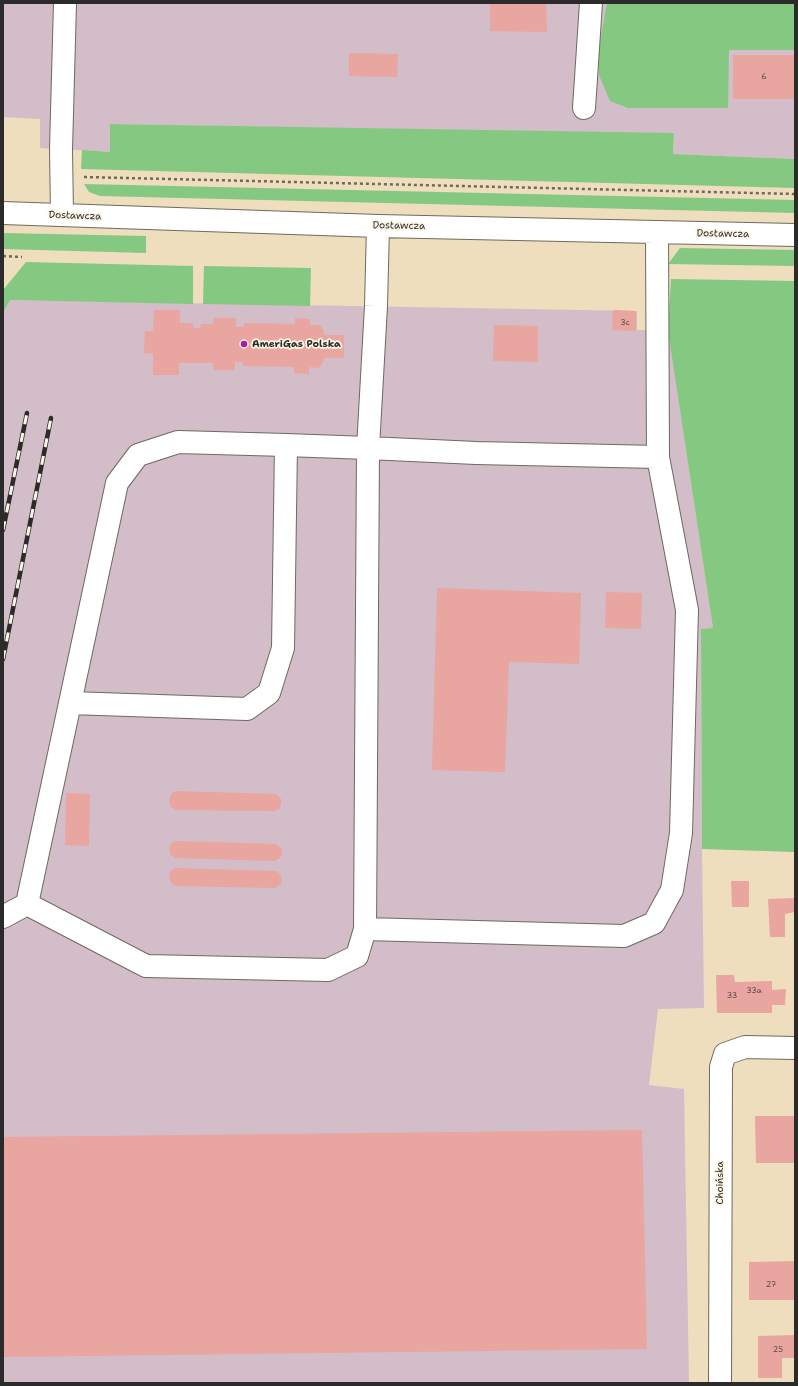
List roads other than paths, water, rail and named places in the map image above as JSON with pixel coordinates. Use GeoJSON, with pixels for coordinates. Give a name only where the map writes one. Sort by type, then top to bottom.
{"type":"FeatureCollection","features":[{"type":"Feature","properties":{"kind":"street"},"geometry":{"type":"LineString","coordinates":[[62,215],[60,149],[65,3]]}},
{"type":"Feature","properties":{"kind":"street"},"geometry":{"type":"LineString","coordinates":[[584,108],[591,3]]}},
{"type":"Feature","properties":{"kind":"street","name":"Dostawcza"},"geometry":{"type":"LineString","coordinates":[[3,213],[378,226],[795,235]]}},
{"type":"Feature","properties":{"kind":"street"},"geometry":{"type":"LineString","coordinates":[[27,904],[146,966],[328,970],[357,956],[365,929],[368,448],[376,306],[378,226]]}},
{"type":"Feature","properties":{"kind":"street"},"geometry":{"type":"LineString","coordinates":[[365,929],[624,936],[654,923],[672,890],[681,833],[687,610],[658,457],[656,232]]}},
{"type":"Feature","properties":{"kind":"street"},"geometry":{"type":"LineString","coordinates":[[3,917],[27,904],[117,483],[138,455],[178,442],[476,453],[658,457]]}},
{"type":"Feature","properties":{"kind":"street"},"geometry":{"type":"LineString","coordinates":[[70,703],[248,709],[269,693],[283,648],[286,445]]}},
{"type":"Feature","properties":{"kind":"street","name":"Choińska"},"geometry":{"type":"LineString","coordinates":[[720,1383],[720,1067],[725,1054],[745,1047],[795,1048]]}},
{"type":"Feature","properties":{"kind":"railway"},"geometry":{"type":"LineString","coordinates":[[3,530],[27,413]]}},
{"type":"Feature","properties":{"kind":"railway"},"geometry":{"type":"LineString","coordinates":[[3,659],[51,418]]}},
{"type":"Feature","properties":{"kind":"place","name":"AmeriGas Polska"},"geometry":{"type":"Point","coordinates":[244,344]}}]}
